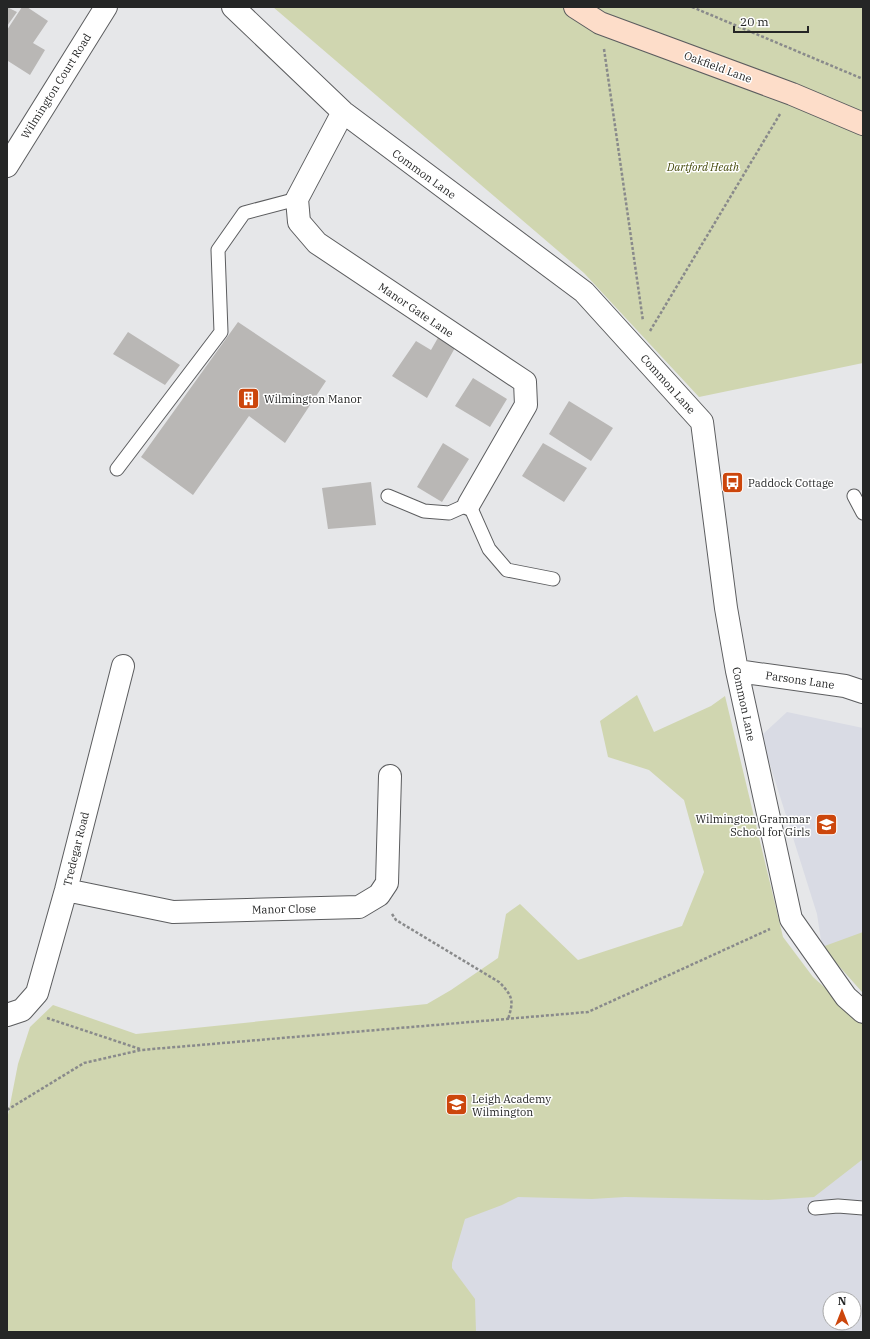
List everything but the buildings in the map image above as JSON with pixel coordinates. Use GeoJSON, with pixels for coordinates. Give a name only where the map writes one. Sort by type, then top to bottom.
{"type":"FeatureCollection","features":[{"type":"Feature","properties":{"kind":"street","name":"Wilmington Court Road"},"geometry":{"type":"LineString","coordinates":[[7,166],[106,7]]}},
{"type":"Feature","properties":{"kind":"street","name":"Common Lane"},"geometry":{"type":"LineString","coordinates":[[233,7],[343,112],[584,292],[702,422],[726,608],[737,671],[791,919],[846,997],[863,1012]]}},
{"type":"Feature","properties":{"kind":"street","name":"Oakfield Lane"},"geometry":{"type":"LineString","coordinates":[[575,7],[600,23],[792,94],[863,124]]}},
{"type":"Feature","properties":{"kind":"street"},"geometry":{"type":"LineString","coordinates":[[297,199],[343,112]]}},
{"type":"Feature","properties":{"kind":"street","name":"Manor Gate Lane"},"geometry":{"type":"LineString","coordinates":[[297,199],[300,222],[318,243],[525,382],[526,405],[469,504]]}},
{"type":"Feature","properties":{"kind":"street","name":"Tredegar Road"},"geometry":{"type":"LineString","coordinates":[[15,1012],[37,993],[66,890],[123,666]]}},
{"type":"Feature","properties":{"kind":"street","name":"Parsons Lane"},"geometry":{"type":"LineString","coordinates":[[737,671],[845,686],[863,692]]}},
{"type":"Feature","properties":{"kind":"street"},"geometry":{"type":"LineString","coordinates":[[379,895],[387,883],[390,776]]}},
{"type":"Feature","properties":{"kind":"street","name":"Manor Close"},"geometry":{"type":"LineString","coordinates":[[66,890],[173,912],[358,907],[379,895]]}},
{"type":"Feature","properties":{"kind":"lane"},"geometry":{"type":"LineString","coordinates":[[117,469],[221,332],[218,250],[244,212],[297,199]]}},
{"type":"Feature","properties":{"kind":"lane"},"geometry":{"type":"LineString","coordinates":[[388,496],[424,511],[449,513],[469,504],[489,549],[507,570],[553,578]]}},
{"type":"Feature","properties":{"kind":"lane"},"geometry":{"type":"LineString","coordinates":[[854,496],[863,513]]}},
{"type":"Feature","properties":{"kind":"lane"},"geometry":{"type":"LineString","coordinates":[[815,1208],[838,1206],[863,1208]]}},
{"type":"Feature","properties":{"kind":"path"},"geometry":{"type":"LineString","coordinates":[[692,7],[863,79]]}},
{"type":"Feature","properties":{"kind":"path"},"geometry":{"type":"LineString","coordinates":[[600,23],[643,323]]}},
{"type":"Feature","properties":{"kind":"path"},"geometry":{"type":"LineString","coordinates":[[650,332],[792,94]]}},
{"type":"Feature","properties":{"kind":"path"},"geometry":{"type":"LineString","coordinates":[[379,895],[396,920],[499,982],[509,992],[513,1004],[508,1019]]}},
{"type":"Feature","properties":{"kind":"path"},"geometry":{"type":"LineString","coordinates":[[7,1110],[84,1063],[141,1050],[588,1012],[791,919]]}},
{"type":"Feature","properties":{"kind":"path"},"geometry":{"type":"LineString","coordinates":[[15,1012],[141,1050]]}},
{"type":"Feature","properties":{"kind":"shaded area","name":"Wilmington Grammar School for Girls"},"geometry":{"type":"Polygon","coordinates":[[[787,712],[863,728],[863,993],[822,947],[817,914],[761,736],[787,712]]]}},
{"type":"Feature","properties":{"kind":"shaded area","name":"Leigh Academy Wilmington"},"geometry":{"type":"Polygon","coordinates":[[[816,986],[863,1035],[863,1332],[7,1332],[7,1135],[816,986]]]}},
{"type":"Feature","properties":{"kind":"green space","name":"Dartford Heath"},"geometry":{"type":"Polygon","coordinates":[[[273,7],[863,7],[863,363],[699,397],[584,273],[273,7]]]}},
{"type":"Feature","properties":{"kind":"green space","name":"Leigh Academy Wilmington"},"geometry":{"type":"Polygon","coordinates":[[[637,695],[654,732],[711,706],[725,696],[783,937],[813,977],[863,1022],[863,1159],[814,1197],[768,1200],[625,1197],[592,1199],[518,1197],[502,1205],[465,1219],[452,1263],[452,1268],[475,1299],[476,1332],[7,1332],[7,1120],[18,1064],[30,1027],[53,1005],[136,1034],[427,1004],[451,990],[498,958],[506,914],[520,904],[578,960],[682,926],[704,872],[684,800],[649,770],[608,757],[600,721],[637,695]]]}},
{"type":"Feature","properties":{"kind":"green space"},"geometry":{"type":"Polygon","coordinates":[[[863,932],[863,993],[822,947],[863,932]]]}},
{"type":"Feature","properties":{"kind":"place","name":"Wilmington Manor"},"geometry":{"type":"Point","coordinates":[249,399]}},
{"type":"Feature","properties":{"kind":"place","name":"Paddock Cottage"},"geometry":{"type":"Point","coordinates":[732,483]}},
{"type":"Feature","properties":{"kind":"place","name":"Wilmington Grammar School for Girls"},"geometry":{"type":"Point","coordinates":[826,825]}},
{"type":"Feature","properties":{"kind":"place","name":"Leigh Academy Wilmington"},"geometry":{"type":"Point","coordinates":[456,1105]}}]}
